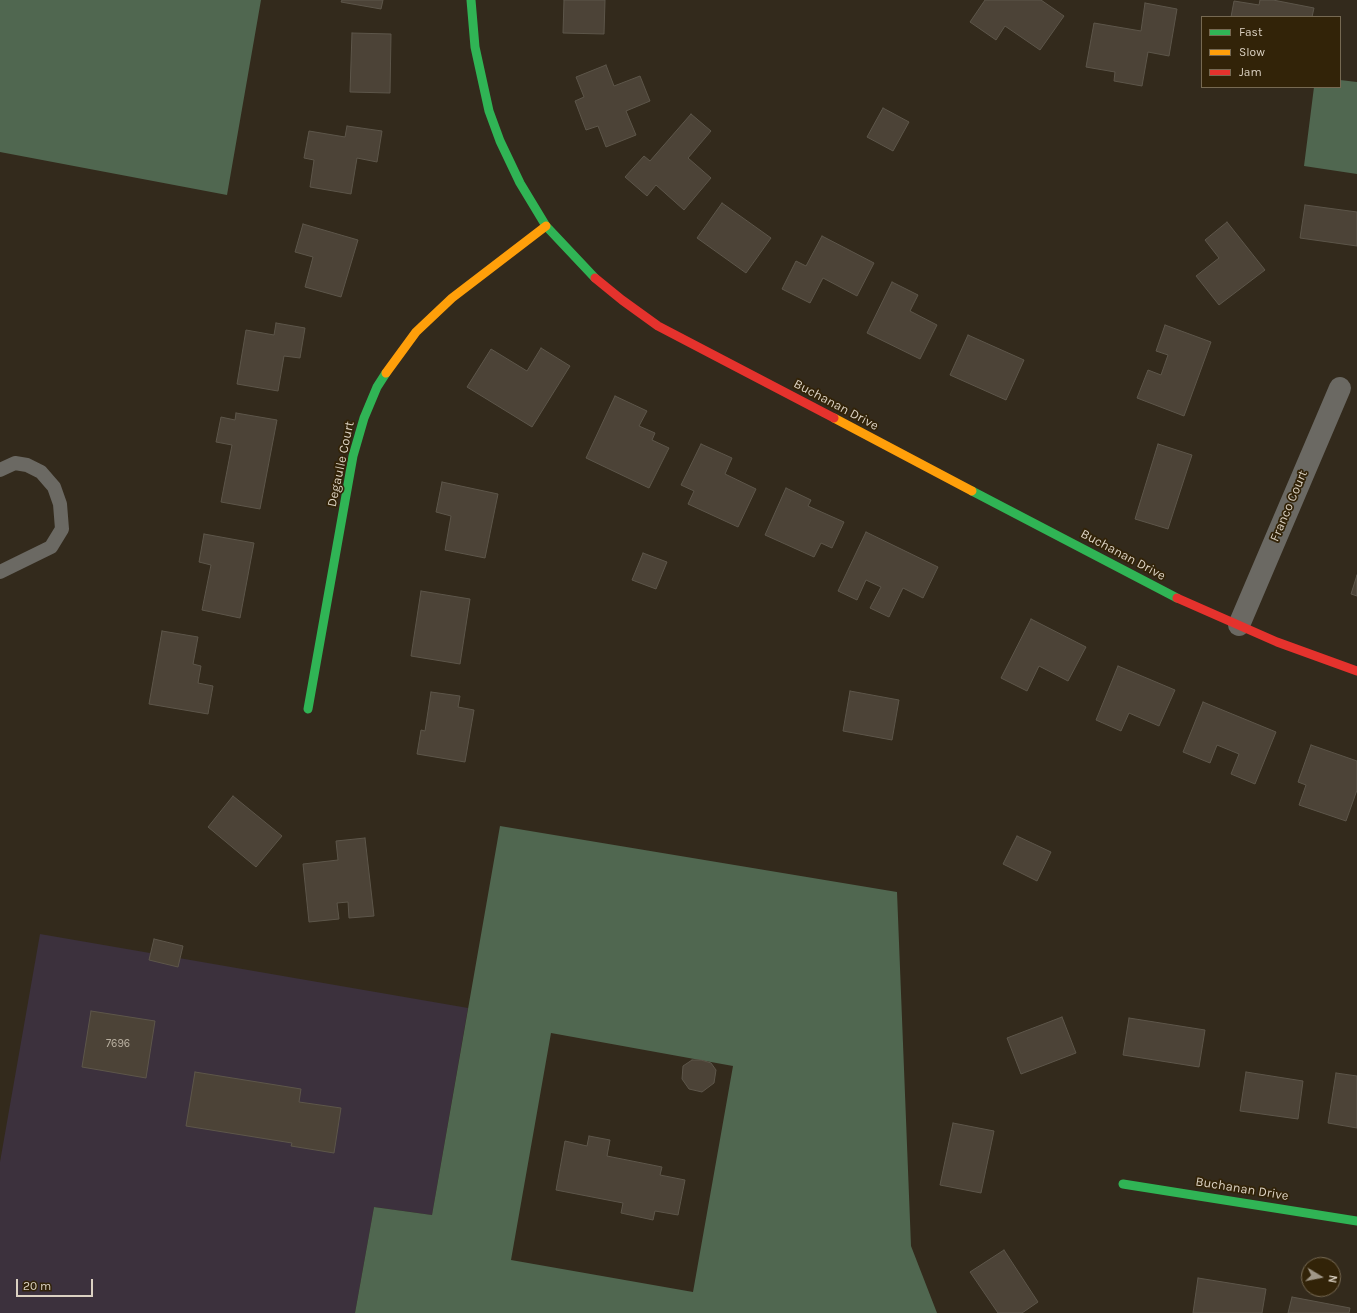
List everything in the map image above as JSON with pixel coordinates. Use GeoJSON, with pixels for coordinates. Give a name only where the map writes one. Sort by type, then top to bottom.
{"type":"FeatureCollection","features":[{"type":"Feature","properties":{"kind":"street","name":"Buchanan Drive"},"geometry":{"type":"LineString","coordinates":[[471,0],[475,47],[489,111],[500,141],[520,183],[546,226],[591,275],[622,300],[658,326],[1178,599],[1278,642],[1357,671]]}},
{"type":"Feature","properties":{"kind":"street","name":"Degaulle Court"},"geometry":{"type":"LineString","coordinates":[[308,709],[354,456],[364,418],[377,387],[396,358],[416,332],[452,298],[546,226]]}},
{"type":"Feature","properties":{"kind":"street","name":"Franco Court"},"geometry":{"type":"LineString","coordinates":[[1239,626],[1340,388]]}},
{"type":"Feature","properties":{"kind":"street","name":"Buchanan Drive"},"geometry":{"type":"LineString","coordinates":[[1123,1184],[1357,1221]]}},
{"type":"Feature","properties":{"kind":"lane"},"geometry":{"type":"LineString","coordinates":[[0,470],[15,463],[27,465],[41,472],[54,487],[60,504],[62,529],[51,547],[0,572]]}},
{"type":"Feature","properties":{"kind":"shaded area"},"geometry":{"type":"Polygon","coordinates":[[[40,934],[468,1008],[432,1215],[374,1207],[355,1313],[0,1313],[0,1162],[40,934]]]}},
{"type":"Feature","properties":{"kind":"green space"},"geometry":{"type":"Polygon","coordinates":[[[0,0],[261,0],[227,195],[0,152],[0,0]]]}},
{"type":"Feature","properties":{"kind":"green space"},"geometry":{"type":"Polygon","coordinates":[[[1341,80],[1357,82],[1357,174],[1304,166],[1314,88],[1341,88],[1341,80]]]}},
{"type":"Feature","properties":{"kind":"green space"},"geometry":{"type":"Polygon","coordinates":[[[500,826],[897,892],[911,1246],[937,1313],[355,1313],[374,1207],[432,1215],[500,826]],[[551,1033],[511,1260],[693,1292],[733,1066],[551,1033]]]}},
{"type":"Feature","properties":{"kind":"building"},"geometry":{"type":"Polygon","coordinates":[[[342,0],[383,0],[381,9],[341,2],[342,0]]]}},
{"type":"Feature","properties":{"kind":"building"},"geometry":{"type":"Polygon","coordinates":[[[564,0],[605,0],[604,34],[563,33],[564,0]]]}},
{"type":"Feature","properties":{"kind":"building"},"geometry":{"type":"Polygon","coordinates":[[[985,0],[1041,0],[1064,16],[1040,50],[1005,26],[996,40],[970,22],[985,0]]]}},
{"type":"Feature","properties":{"kind":"building"},"geometry":{"type":"Polygon","coordinates":[[[1260,0],[1273,0],[1314,8],[1312,16],[1231,16],[1234,1],[1259,5],[1260,0]]]}},
{"type":"Feature","properties":{"kind":"building"},"geometry":{"type":"Polygon","coordinates":[[[1145,3],[1177,9],[1169,56],[1148,52],[1142,86],[1114,81],[1115,72],[1086,67],[1094,23],[1141,31],[1145,3]]]}},
{"type":"Feature","properties":{"kind":"building"},"geometry":{"type":"Polygon","coordinates":[[[352,33],[391,34],[390,93],[350,92],[352,33]]]}},
{"type":"Feature","properties":{"kind":"building"},"geometry":{"type":"Polygon","coordinates":[[[606,65],[614,86],[640,76],[650,101],[626,111],[636,135],[606,147],[598,126],[586,130],[575,101],[584,97],[576,77],[606,65]]]}},
{"type":"Feature","properties":{"kind":"building"},"geometry":{"type":"Polygon","coordinates":[[[883,108],[909,122],[893,151],[867,137],[883,108]]]}},
{"type":"Feature","properties":{"kind":"building"},"geometry":{"type":"Polygon","coordinates":[[[691,114],[711,131],[688,158],[711,178],[684,210],[656,185],[647,196],[625,177],[644,156],[650,161],[691,114]]]}},
{"type":"Feature","properties":{"kind":"building"},"geometry":{"type":"Polygon","coordinates":[[[347,126],[382,131],[377,162],[357,158],[351,194],[310,187],[314,160],[304,158],[309,131],[345,137],[347,126]]]}},
{"type":"Feature","properties":{"kind":"building"},"geometry":{"type":"Polygon","coordinates":[[[722,203],[771,238],[746,273],[697,238],[722,203]]]}},
{"type":"Feature","properties":{"kind":"building"},"geometry":{"type":"Polygon","coordinates":[[[1305,205],[1357,212],[1357,246],[1300,238],[1305,205]]]}},
{"type":"Feature","properties":{"kind":"building"},"geometry":{"type":"Polygon","coordinates":[[[1227,222],[1265,270],[1219,305],[1196,276],[1219,258],[1205,240],[1227,222]]]}},
{"type":"Feature","properties":{"kind":"building"},"geometry":{"type":"Polygon","coordinates":[[[303,224],[358,240],[341,297],[305,287],[313,257],[295,252],[303,224]]]}},
{"type":"Feature","properties":{"kind":"building"},"geometry":{"type":"Polygon","coordinates":[[[822,236],[874,263],[857,296],[823,278],[810,303],[782,289],[796,261],[806,266],[822,236]]]}},
{"type":"Feature","properties":{"kind":"building"},"geometry":{"type":"Polygon","coordinates":[[[892,282],[918,295],[910,311],[937,325],[920,359],[867,333],[892,282]]]}},
{"type":"Feature","properties":{"kind":"building"},"geometry":{"type":"Polygon","coordinates":[[[276,323],[305,328],[300,358],[284,356],[278,391],[237,384],[246,330],[274,335],[276,323]]]}},
{"type":"Feature","properties":{"kind":"building"},"geometry":{"type":"Polygon","coordinates":[[[1165,325],[1211,342],[1184,416],[1137,398],[1148,370],[1161,375],[1168,355],[1156,351],[1165,325]]]}},
{"type":"Feature","properties":{"kind":"building"},"geometry":{"type":"Polygon","coordinates":[[[968,335],[1024,360],[1006,400],[950,375],[968,335]]]}},
{"type":"Feature","properties":{"kind":"building"},"geometry":{"type":"Polygon","coordinates":[[[541,348],[570,366],[532,427],[467,387],[491,349],[527,371],[541,348]]]}},
{"type":"Feature","properties":{"kind":"building"},"geometry":{"type":"Polygon","coordinates":[[[615,396],[647,411],[639,426],[655,433],[652,440],[669,448],[649,488],[586,458],[615,396]]]}},
{"type":"Feature","properties":{"kind":"building"},"geometry":{"type":"Polygon","coordinates":[[[236,413],[277,420],[260,509],[221,502],[232,445],[216,442],[221,417],[235,420],[236,413]]]}},
{"type":"Feature","properties":{"kind":"building"},"geometry":{"type":"Polygon","coordinates":[[[701,444],[732,458],[725,474],[756,489],[738,527],[688,504],[694,491],[681,485],[701,444]]]}},
{"type":"Feature","properties":{"kind":"building"},"geometry":{"type":"Polygon","coordinates":[[[1158,444],[1192,455],[1168,529],[1135,519],[1158,444]]]}},
{"type":"Feature","properties":{"kind":"building"},"geometry":{"type":"Polygon","coordinates":[[[442,482],[498,494],[485,558],[445,550],[451,516],[436,512],[442,482]]]}},
{"type":"Feature","properties":{"kind":"building"},"geometry":{"type":"Polygon","coordinates":[[[786,488],[811,500],[808,506],[844,522],[832,548],[821,543],[814,557],[765,535],[786,488]]]}},
{"type":"Feature","properties":{"kind":"building"},"geometry":{"type":"Polygon","coordinates":[[[866,532],[938,567],[923,598],[903,588],[889,617],[870,608],[881,587],[866,580],[857,600],[838,591],[866,532]]]}},
{"type":"Feature","properties":{"kind":"building"},"geometry":{"type":"Polygon","coordinates":[[[204,534],[254,543],[240,618],[202,610],[211,565],[199,562],[204,534]]]}},
{"type":"Feature","properties":{"kind":"building"},"geometry":{"type":"Polygon","coordinates":[[[643,553],[667,562],[656,589],[632,580],[643,553]]]}},
{"type":"Feature","properties":{"kind":"building"},"geometry":{"type":"Polygon","coordinates":[[[1357,575],[1357,596],[1351,594],[1357,575]]]}},
{"type":"Feature","properties":{"kind":"building"},"geometry":{"type":"Polygon","coordinates":[[[421,591],[470,599],[460,664],[411,656],[421,591]]]}},
{"type":"Feature","properties":{"kind":"building"},"geometry":{"type":"Polygon","coordinates":[[[1031,619],[1086,647],[1068,681],[1039,666],[1027,691],[1001,678],[1031,619]]]}},
{"type":"Feature","properties":{"kind":"building"},"geometry":{"type":"Polygon","coordinates":[[[162,631],[198,637],[193,664],[201,666],[198,683],[213,686],[208,714],[149,704],[162,631]]]}},
{"type":"Feature","properties":{"kind":"building"},"geometry":{"type":"Polygon","coordinates":[[[1118,666],[1175,690],[1159,726],[1129,713],[1121,731],[1096,720],[1118,666]]]}},
{"type":"Feature","properties":{"kind":"building"},"geometry":{"type":"Polygon","coordinates":[[[850,691],[899,700],[892,740],[843,731],[850,691]]]}},
{"type":"Feature","properties":{"kind":"building"},"geometry":{"type":"Polygon","coordinates":[[[431,692],[460,696],[458,707],[474,710],[465,762],[417,754],[421,730],[425,731],[431,692]]]}},
{"type":"Feature","properties":{"kind":"building"},"geometry":{"type":"Polygon","coordinates":[[[1203,702],[1276,732],[1255,784],[1231,774],[1239,754],[1217,745],[1210,763],[1183,752],[1203,702]]]}},
{"type":"Feature","properties":{"kind":"building"},"geometry":{"type":"Polygon","coordinates":[[[1311,745],[1357,761],[1357,790],[1346,821],[1299,805],[1306,785],[1298,782],[1311,745]]]}},
{"type":"Feature","properties":{"kind":"building"},"geometry":{"type":"Polygon","coordinates":[[[233,796],[282,836],[256,867],[208,827],[233,796]]]}},
{"type":"Feature","properties":{"kind":"building"},"geometry":{"type":"Polygon","coordinates":[[[1017,836],[1051,852],[1037,881],[1003,864],[1017,836]]]}},
{"type":"Feature","properties":{"kind":"building"},"geometry":{"type":"Polygon","coordinates":[[[365,838],[374,916],[349,918],[348,902],[337,903],[339,919],[309,922],[303,864],[338,860],[336,841],[365,838]]]}},
{"type":"Feature","properties":{"kind":"building"},"geometry":{"type":"Polygon","coordinates":[[[154,939],[183,946],[178,967],[149,960],[154,939]]]}},
{"type":"Feature","properties":{"kind":"building"},"geometry":{"type":"Polygon","coordinates":[[[91,1011],[155,1021],[146,1078],[82,1067],[91,1011]]]}},
{"type":"Feature","properties":{"kind":"building"},"geometry":{"type":"Polygon","coordinates":[[[1062,1017],[1076,1053],[1021,1074],[1007,1038],[1062,1017]]]}},
{"type":"Feature","properties":{"kind":"building"},"geometry":{"type":"Polygon","coordinates":[[[1129,1018],[1205,1030],[1199,1067],[1123,1055],[1129,1018]]]}},
{"type":"Feature","properties":{"kind":"building"},"geometry":{"type":"Polygon","coordinates":[[[692,1060],[701,1060],[711,1063],[716,1070],[714,1083],[702,1092],[689,1089],[682,1079],[683,1066],[692,1060]]]}},
{"type":"Feature","properties":{"kind":"building"},"geometry":{"type":"Polygon","coordinates":[[[195,1072],[301,1089],[299,1102],[341,1108],[334,1153],[291,1146],[292,1143],[186,1126],[195,1072]]]}},
{"type":"Feature","properties":{"kind":"building"},"geometry":{"type":"Polygon","coordinates":[[[1246,1072],[1303,1081],[1298,1119],[1240,1111],[1246,1072]]]}},
{"type":"Feature","properties":{"kind":"building"},"geometry":{"type":"Polygon","coordinates":[[[1336,1073],[1357,1076],[1357,1128],[1328,1123],[1336,1073]]]}},
{"type":"Feature","properties":{"kind":"building"},"geometry":{"type":"Polygon","coordinates":[[[953,1123],[994,1131],[981,1193],[940,1185],[953,1123]]]}},
{"type":"Feature","properties":{"kind":"building"},"geometry":{"type":"Polygon","coordinates":[[[589,1136],[610,1140],[607,1156],[662,1167],[660,1175],[685,1180],[678,1215],[655,1211],[653,1220],[621,1213],[623,1203],[556,1190],[565,1141],[587,1146],[589,1136]]]}},
{"type":"Feature","properties":{"kind":"building"},"geometry":{"type":"Polygon","coordinates":[[[1004,1250],[1038,1302],[1022,1313],[998,1313],[970,1272],[1004,1250]]]}},
{"type":"Feature","properties":{"kind":"building"},"geometry":{"type":"Polygon","coordinates":[[[1198,1278],[1266,1289],[1262,1313],[1193,1313],[1198,1278]]]}},
{"type":"Feature","properties":{"kind":"building"},"geometry":{"type":"Polygon","coordinates":[[[1292,1297],[1350,1308],[1349,1313],[1288,1313],[1292,1297]]]}},
{"type":"Feature","properties":{"kind":"traffic: fast"},"geometry":{"type":"LineString","coordinates":[[471,0],[475,47],[489,111],[500,141],[520,183],[546,226],[595,278]]}},
{"type":"Feature","properties":{"kind":"traffic: fast"},"geometry":{"type":"LineString","coordinates":[[308,709],[353,456],[364,418],[377,387],[386,373]]}},
{"type":"Feature","properties":{"kind":"traffic: fast"},"geometry":{"type":"LineString","coordinates":[[972,491],[1177,598]]}},
{"type":"Feature","properties":{"kind":"traffic: fast"},"geometry":{"type":"LineString","coordinates":[[1123,1184],[1357,1221]]}},
{"type":"Feature","properties":{"kind":"traffic: slow"},"geometry":{"type":"LineString","coordinates":[[386,373],[416,332],[452,298],[546,226]]}},
{"type":"Feature","properties":{"kind":"traffic: slow"},"geometry":{"type":"LineString","coordinates":[[834,418],[972,491]]}},
{"type":"Feature","properties":{"kind":"traffic: jam"},"geometry":{"type":"LineString","coordinates":[[595,278],[658,326],[834,418]]}},
{"type":"Feature","properties":{"kind":"traffic: jam"},"geometry":{"type":"LineString","coordinates":[[1177,598],[1277,642],[1357,671]]}}]}
